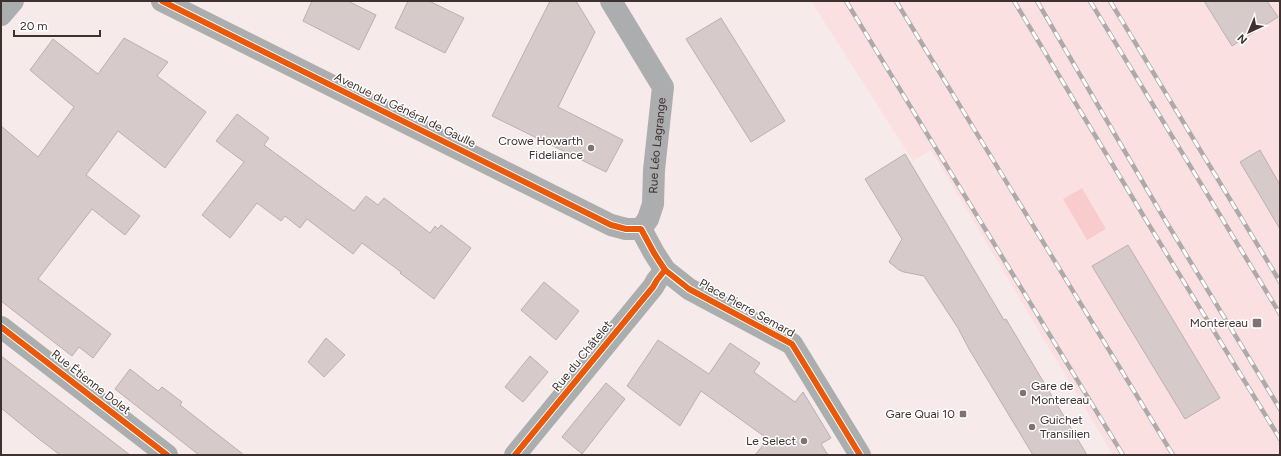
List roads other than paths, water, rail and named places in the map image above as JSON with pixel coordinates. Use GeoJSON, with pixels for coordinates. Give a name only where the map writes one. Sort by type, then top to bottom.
{"type":"FeatureCollection","features":[{"type":"Feature","properties":{"kind":"main road","name":"Avenue du Général de Gaulle"},"geometry":{"type":"LineString","coordinates":[[162,1],[611,225],[626,229],[641,229]]}},
{"type":"Feature","properties":{"kind":"main road","name":"Rue Léo Lagrange"},"geometry":{"type":"LineString","coordinates":[[611,1],[663,87],[654,170],[653,204],[648,219],[641,229]]}},
{"type":"Feature","properties":{"kind":"street"},"geometry":{"type":"LineString","coordinates":[[1,15],[13,1]]}},
{"type":"Feature","properties":{"kind":"street","name":"Place Pierre Semard"},"geometry":{"type":"LineString","coordinates":[[641,229],[665,270],[689,289],[792,344],[860,455]]}},
{"type":"Feature","properties":{"kind":"street","name":"Rue du Châtelet"},"geometry":{"type":"LineString","coordinates":[[514,455],[653,287],[656,280],[665,270]]}},
{"type":"Feature","properties":{"kind":"street","name":"Rue Étienne Dolet"},"geometry":{"type":"LineString","coordinates":[[1,327],[167,455]]}},
{"type":"Feature","properties":{"kind":"railway"},"geometry":{"type":"LineString","coordinates":[[846,1],[1123,455]]}},
{"type":"Feature","properties":{"kind":"railway"},"geometry":{"type":"LineString","coordinates":[[896,1],[1173,455]]}},
{"type":"Feature","properties":{"kind":"railway"},"geometry":{"type":"LineString","coordinates":[[1014,1],[1280,439]]}},
{"type":"Feature","properties":{"kind":"railway"},"geometry":{"type":"LineString","coordinates":[[1037,1],[1162,215],[1280,409]]}},
{"type":"Feature","properties":{"kind":"railway"},"geometry":{"type":"LineString","coordinates":[[1090,1],[1280,314]]}},
{"type":"Feature","properties":{"kind":"railway"},"geometry":{"type":"LineString","coordinates":[[1110,1],[1280,282]]}},
{"type":"Feature","properties":{"kind":"place","name":"Crowe Howarth Fideliance"},"geometry":{"type":"Point","coordinates":[591,148]}},
{"type":"Feature","properties":{"kind":"place","name":"Montereau"},"geometry":{"type":"Point","coordinates":[1257,323]}},
{"type":"Feature","properties":{"kind":"place","name":"Gare de Montereau"},"geometry":{"type":"Point","coordinates":[1023,393]}},
{"type":"Feature","properties":{"kind":"place","name":"Gare Quai 10"},"geometry":{"type":"Point","coordinates":[963,414]}},
{"type":"Feature","properties":{"kind":"place","name":"Guichet Transilien"},"geometry":{"type":"Point","coordinates":[1032,427]}},
{"type":"Feature","properties":{"kind":"place","name":"Le Select"},"geometry":{"type":"Point","coordinates":[804,441]}}]}
